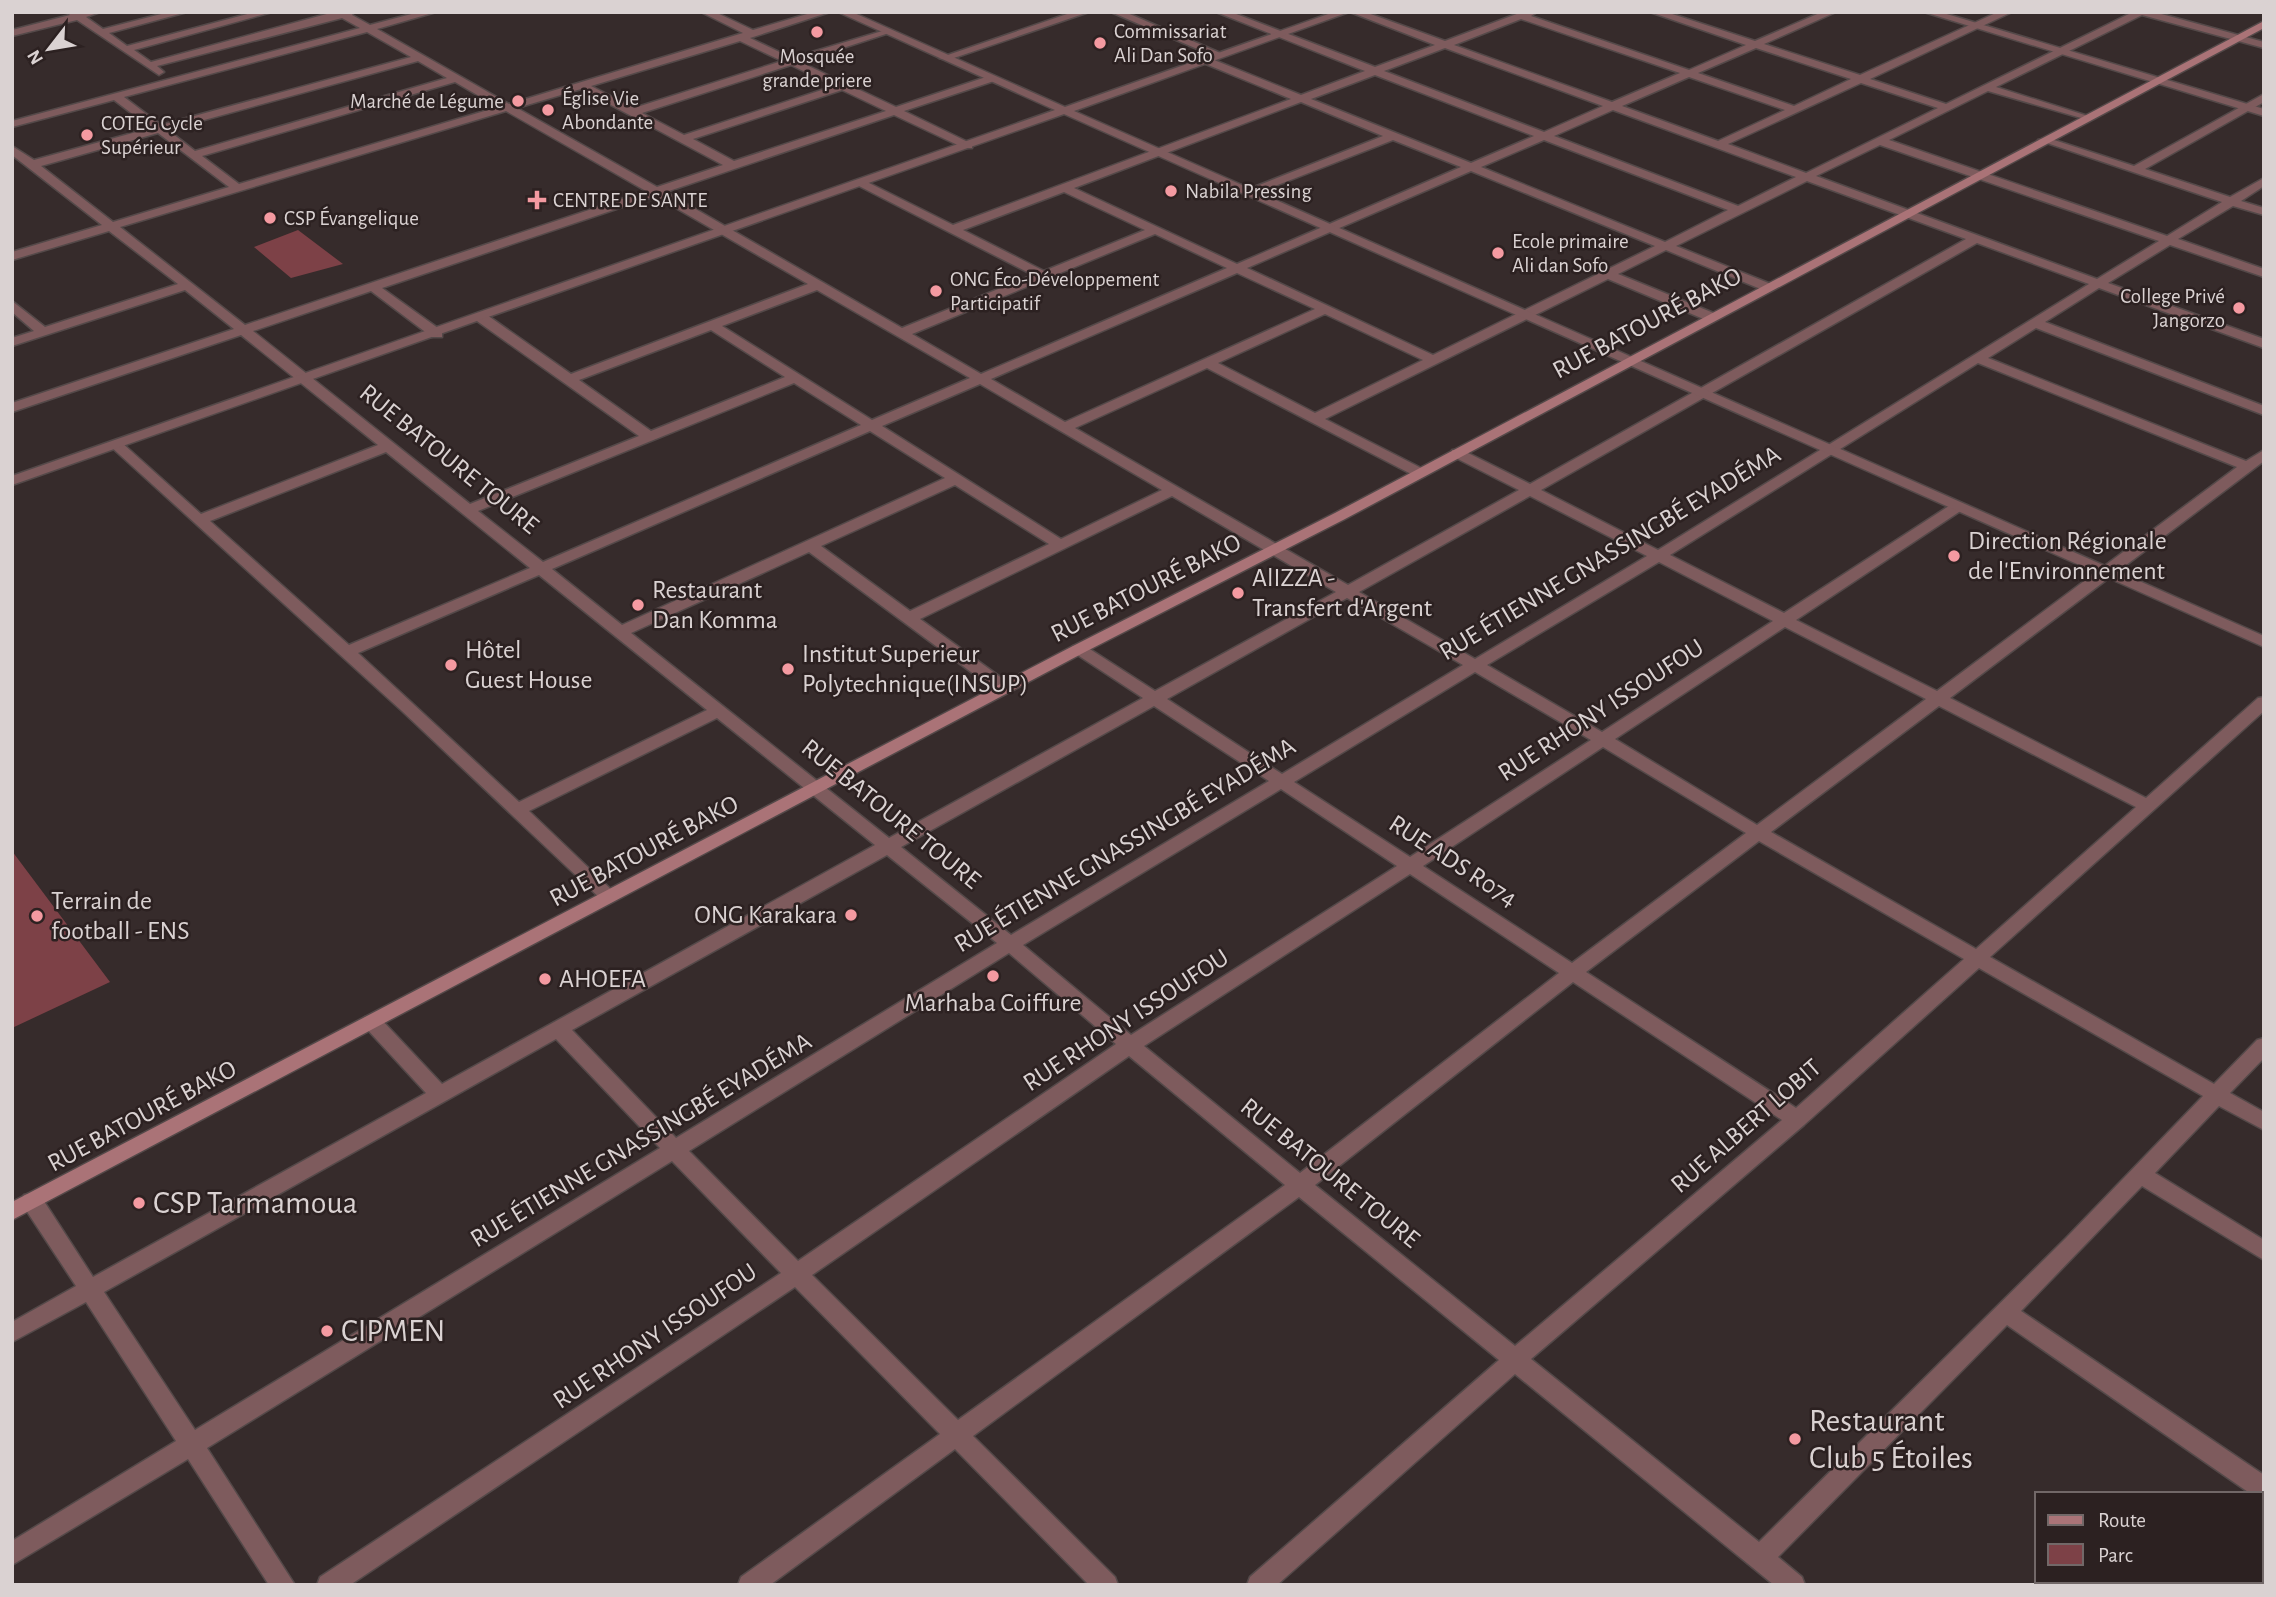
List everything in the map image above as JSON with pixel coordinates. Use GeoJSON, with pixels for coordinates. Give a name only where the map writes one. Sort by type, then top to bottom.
{"type":"FeatureCollection","features":[{"type":"Feature","properties":{"kind":"main road","name":"RUE BATOURÉ BAKO"},"geometry":{"type":"LineString","coordinates":[[22,1207],[1004,688],[1276,549],[2264,24]]}},
{"type":"Feature","properties":{"kind":"street"},"geometry":{"type":"LineString","coordinates":[[12,33],[76,14],[95,12]]}},
{"type":"Feature","properties":{"kind":"street"},"geometry":{"type":"LineString","coordinates":[[102,32],[182,12]]}},
{"type":"Feature","properties":{"kind":"street"},"geometry":{"type":"LineString","coordinates":[[125,48],[267,12]]}},
{"type":"Feature","properties":{"kind":"street"},"geometry":{"type":"LineString","coordinates":[[12,124],[430,12]]}},
{"type":"Feature","properties":{"kind":"street"},"geometry":{"type":"LineString","coordinates":[[706,12],[791,62],[968,146]]}},
{"type":"Feature","properties":{"kind":"street"},"geometry":{"type":"LineString","coordinates":[[12,256],[825,12]]}},
{"type":"Feature","properties":{"kind":"street"},"geometry":{"type":"LineString","coordinates":[[843,12],[2264,642]]}},
{"type":"Feature","properties":{"kind":"street"},"geometry":{"type":"LineString","coordinates":[[944,58],[1084,12]]}},
{"type":"Feature","properties":{"kind":"street"},"geometry":{"type":"LineString","coordinates":[[1116,12],[1220,55]]}},
{"type":"Feature","properties":{"kind":"street"},"geometry":{"type":"LineString","coordinates":[[1221,12],[1738,210]]}},
{"type":"Feature","properties":{"kind":"street"},"geometry":{"type":"LineString","coordinates":[[12,481],[437,334],[1344,12]]}},
{"type":"Feature","properties":{"kind":"street"},"geometry":{"type":"LineString","coordinates":[[1355,12],[2264,344]]}},
{"type":"Feature","properties":{"kind":"street"},"geometry":{"type":"LineString","coordinates":[[1655,12],[1946,107]]}},
{"type":"Feature","properties":{"kind":"street"},"geometry":{"type":"LineString","coordinates":[[1676,19],[1693,12]]}},
{"type":"Feature","properties":{"kind":"street"},"geometry":{"type":"LineString","coordinates":[[345,653],[1831,12]]}},
{"type":"Feature","properties":{"kind":"street"},"geometry":{"type":"LineString","coordinates":[[1929,12],[2264,113]]}},
{"type":"Feature","properties":{"kind":"street"},"geometry":{"type":"LineString","coordinates":[[1717,145],[2007,12]]}},
{"type":"Feature","properties":{"kind":"street"},"geometry":{"type":"LineString","coordinates":[[1314,419],[2142,12],[2264,46]]}},
{"type":"Feature","properties":{"kind":"street"},"geometry":{"type":"LineString","coordinates":[[150,65],[345,13],[368,30],[725,231],[1276,549],[1760,834],[2264,1122]]}},
{"type":"Feature","properties":{"kind":"street"},"geometry":{"type":"LineString","coordinates":[[76,14],[173,82]]}},
{"type":"Feature","properties":{"kind":"street"},"geometry":{"type":"LineString","coordinates":[[954,229],[1526,14],[1794,109]]}},
{"type":"Feature","properties":{"kind":"street"},"geometry":{"type":"LineString","coordinates":[[633,112],[885,31]]}},
{"type":"Feature","properties":{"kind":"street"},"geometry":{"type":"LineString","coordinates":[[30,165],[418,58]]}},
{"type":"Feature","properties":{"kind":"street"},"geometry":{"type":"LineString","coordinates":[[1205,60],[1767,287]]}},
{"type":"Feature","properties":{"kind":"street"},"geometry":{"type":"LineString","coordinates":[[193,155],[454,79]]}},
{"type":"Feature","properties":{"kind":"street"},"geometry":{"type":"LineString","coordinates":[[12,408],[990,79]]}},
{"type":"Feature","properties":{"kind":"street"},"geometry":{"type":"LineString","coordinates":[[582,85],[734,166]]}},
{"type":"Feature","properties":{"kind":"street"},"geometry":{"type":"LineString","coordinates":[[682,139],[840,87]]}},
{"type":"Feature","properties":{"kind":"street"},"geometry":{"type":"LineString","coordinates":[[1988,88],[2084,118]]}},
{"type":"Feature","properties":{"kind":"street"},"geometry":{"type":"LineString","coordinates":[[117,97],[238,189]]}},
{"type":"Feature","properties":{"kind":"street"},"geometry":{"type":"LineString","coordinates":[[2135,170],[2264,97]]}},
{"type":"Feature","properties":{"kind":"street"},"geometry":{"type":"LineString","coordinates":[[1248,193],[1392,136]]}},
{"type":"Feature","properties":{"kind":"street"},"geometry":{"type":"LineString","coordinates":[[2044,140],[2264,212]]}},
{"type":"Feature","properties":{"kind":"street"},"geometry":{"type":"LineString","coordinates":[[1880,141],[2264,272]]}},
{"type":"Feature","properties":{"kind":"street","name":"RUE BATOURE TOURE"},"geometry":{"type":"LineString","coordinates":[[12,149],[187,285],[1010,944],[1300,1185],[1517,1358],[1793,1585]]}},
{"type":"Feature","properties":{"kind":"street","name":"RUE ÉTIENNE GNASSINGBÉ EYADÉMA"},"geometry":{"type":"LineString","coordinates":[[12,1553],[1010,944],[1658,556],[2264,181]]}},
{"type":"Feature","properties":{"kind":"street"},"geometry":{"type":"LineString","coordinates":[[863,184],[1043,275]]}},
{"type":"Feature","properties":{"kind":"street"},"geometry":{"type":"LineString","coordinates":[[1065,188],[1433,360]]}},
{"type":"Feature","properties":{"kind":"street"},"geometry":{"type":"LineString","coordinates":[[901,333],[1154,230]]}},
{"type":"Feature","properties":{"kind":"street"},"geometry":{"type":"LineString","coordinates":[[12,1333],[558,1028],[1349,593],[1976,239]]}},
{"type":"Feature","properties":{"kind":"street"},"geometry":{"type":"LineString","coordinates":[[1607,274],[1711,317]]}},
{"type":"Feature","properties":{"kind":"street"},"geometry":{"type":"LineString","coordinates":[[12,342],[187,285]]}},
{"type":"Feature","properties":{"kind":"street"},"geometry":{"type":"LineString","coordinates":[[568,380],[818,285]]}},
{"type":"Feature","properties":{"kind":"street"},"geometry":{"type":"LineString","coordinates":[[373,287],[437,334]]}},
{"type":"Feature","properties":{"kind":"street"},"geometry":{"type":"LineString","coordinates":[[12,305],[43,332]]}},
{"type":"Feature","properties":{"kind":"street"},"geometry":{"type":"LineString","coordinates":[[1064,428],[1324,310]]}},
{"type":"Feature","properties":{"kind":"street"},"geometry":{"type":"LineString","coordinates":[[482,318],[649,436]]}},
{"type":"Feature","properties":{"kind":"street"},"geometry":{"type":"LineString","coordinates":[[2036,323],[2264,411]]}},
{"type":"Feature","properties":{"kind":"street"},"geometry":{"type":"LineString","coordinates":[[713,326],[953,480],[1060,545]]}},
{"type":"Feature","properties":{"kind":"street"},"geometry":{"type":"LineString","coordinates":[[1979,359],[2247,466]]}},
{"type":"Feature","properties":{"kind":"street"},"geometry":{"type":"LineString","coordinates":[[1209,364],[1420,473]]}},
{"type":"Feature","properties":{"kind":"street"},"geometry":{"type":"LineString","coordinates":[[467,510],[794,377]]}},
{"type":"Feature","properties":{"kind":"street"},"geometry":{"type":"LineString","coordinates":[[116,445],[519,809],[610,897]]}},
{"type":"Feature","properties":{"kind":"street"},"geometry":{"type":"LineString","coordinates":[[199,520],[387,446]]}},
{"type":"Feature","properties":{"kind":"street"},"geometry":{"type":"LineString","coordinates":[[1457,453],[2147,805]]}},
{"type":"Feature","properties":{"kind":"street"},"geometry":{"type":"LineString","coordinates":[[750,1585],[1300,1185],[1574,971],[2264,454]]}},
{"type":"Feature","properties":{"kind":"street"},"geometry":{"type":"LineString","coordinates":[[620,632],[953,480]]}},
{"type":"Feature","properties":{"kind":"street"},"geometry":{"type":"LineString","coordinates":[[909,618],[1173,490]]}},
{"type":"Feature","properties":{"kind":"street","name":"RUE RHONY ISSOUFOU"},"geometry":{"type":"LineString","coordinates":[[329,1585],[798,1273],[1130,1045],[1957,507]]}},
{"type":"Feature","properties":{"kind":"street"},"geometry":{"type":"LineString","coordinates":[[808,544],[1004,688]]}},
{"type":"Feature","properties":{"kind":"street","name":"RUE ADS R074"},"geometry":{"type":"LineString","coordinates":[[1079,649],[1797,1119]]}},
{"type":"Feature","properties":{"kind":"street","name":"RUE ALBERT LOBIT"},"geometry":{"type":"LineString","coordinates":[[1259,1585],[1517,1358],[1797,1119],[2264,702]]}},
{"type":"Feature","properties":{"kind":"street"},"geometry":{"type":"LineString","coordinates":[[519,809],[718,711]]}},
{"type":"Feature","properties":{"kind":"street"},"geometry":{"type":"LineString","coordinates":[[372,1022],[440,1095]]}},
{"type":"Feature","properties":{"kind":"street"},"geometry":{"type":"LineString","coordinates":[[558,1028],[677,1148],[722,1199],[1106,1585]]}},
{"type":"Feature","properties":{"kind":"street"},"geometry":{"type":"LineString","coordinates":[[1760,1558],[2006,1312],[2264,1045]]}},
{"type":"Feature","properties":{"kind":"street"},"geometry":{"type":"LineString","coordinates":[[2139,1174],[2264,1251]]}},
{"type":"Feature","properties":{"kind":"street"},"geometry":{"type":"LineString","coordinates":[[22,1207],[88,1290],[192,1443],[283,1585]]}},
{"type":"Feature","properties":{"kind":"street"},"geometry":{"type":"LineString","coordinates":[[2006,1312],[2264,1489]]}},
{"type":"Feature","properties":{"kind":"green space"},"geometry":{"type":"Polygon","coordinates":[[[298,230],[343,264],[291,278],[254,247],[298,230]]]}},
{"type":"Feature","properties":{"kind":"green space","name":"Terrain de football - ENS"},"geometry":{"type":"Polygon","coordinates":[[[12,851],[110,982],[12,1028],[12,851]]]}},
{"type":"Feature","properties":{"kind":"place","name":"Mosquée grande priere"},"geometry":{"type":"Point","coordinates":[817,32]}},
{"type":"Feature","properties":{"kind":"place","name":"Commissariat Ali Dan Sofo"},"geometry":{"type":"Point","coordinates":[1100,43]}},
{"type":"Feature","properties":{"kind":"place","name":"Marché de Légume"},"geometry":{"type":"Point","coordinates":[518,101]}},
{"type":"Feature","properties":{"kind":"place","name":"Église Vie Abondante"},"geometry":{"type":"Point","coordinates":[548,110]}},
{"type":"Feature","properties":{"kind":"place","name":"COTEG Cycle Supérieur"},"geometry":{"type":"Point","coordinates":[87,135]}},
{"type":"Feature","properties":{"kind":"place","name":"Nabila Pressing"},"geometry":{"type":"Point","coordinates":[1171,191]}},
{"type":"Feature","properties":{"kind":"place","name":"CENTRE DE SANTE"},"geometry":{"type":"Point","coordinates":[537,200]}},
{"type":"Feature","properties":{"kind":"place","name":"CSP Évangelique"},"geometry":{"type":"Point","coordinates":[270,218]}},
{"type":"Feature","properties":{"kind":"place","name":"Ecole primaire Ali dan Sofo"},"geometry":{"type":"Point","coordinates":[1498,253]}},
{"type":"Feature","properties":{"kind":"place","name":"ONG Éco-Développement Participatif"},"geometry":{"type":"Point","coordinates":[936,291]}},
{"type":"Feature","properties":{"kind":"place","name":"College Privé Jangorzo"},"geometry":{"type":"Point","coordinates":[2239,308]}},
{"type":"Feature","properties":{"kind":"place","name":"Direction Régionale de l'Environnement"},"geometry":{"type":"Point","coordinates":[1954,556]}},
{"type":"Feature","properties":{"kind":"place","name":"AlIZZA - Transfert d'Argent"},"geometry":{"type":"Point","coordinates":[1238,593]}},
{"type":"Feature","properties":{"kind":"place","name":"Restaurant Dan Komma"},"geometry":{"type":"Point","coordinates":[638,605]}},
{"type":"Feature","properties":{"kind":"place","name":"Hôtel Guest House"},"geometry":{"type":"Point","coordinates":[451,665]}},
{"type":"Feature","properties":{"kind":"place","name":"Institut Superieur Polytechnique(INSUP)"},"geometry":{"type":"Point","coordinates":[788,669]}},
{"type":"Feature","properties":{"kind":"place","name":"ONG Karakara"},"geometry":{"type":"Point","coordinates":[851,915]}},
{"type":"Feature","properties":{"kind":"place","name":"Terrain de football - ENS"},"geometry":{"type":"Point","coordinates":[37,916]}},
{"type":"Feature","properties":{"kind":"place","name":"Marhaba Coiffure"},"geometry":{"type":"Point","coordinates":[993,976]}},
{"type":"Feature","properties":{"kind":"place","name":"AHOEFA"},"geometry":{"type":"Point","coordinates":[545,979]}},
{"type":"Feature","properties":{"kind":"place","name":"CSP Tarmamoua"},"geometry":{"type":"Point","coordinates":[139,1203]}},
{"type":"Feature","properties":{"kind":"place","name":"CIPMEN"},"geometry":{"type":"Point","coordinates":[327,1331]}},
{"type":"Feature","properties":{"kind":"place","name":"Restaurant Club 5 Étoiles"},"geometry":{"type":"Point","coordinates":[1795,1439]}}]}
